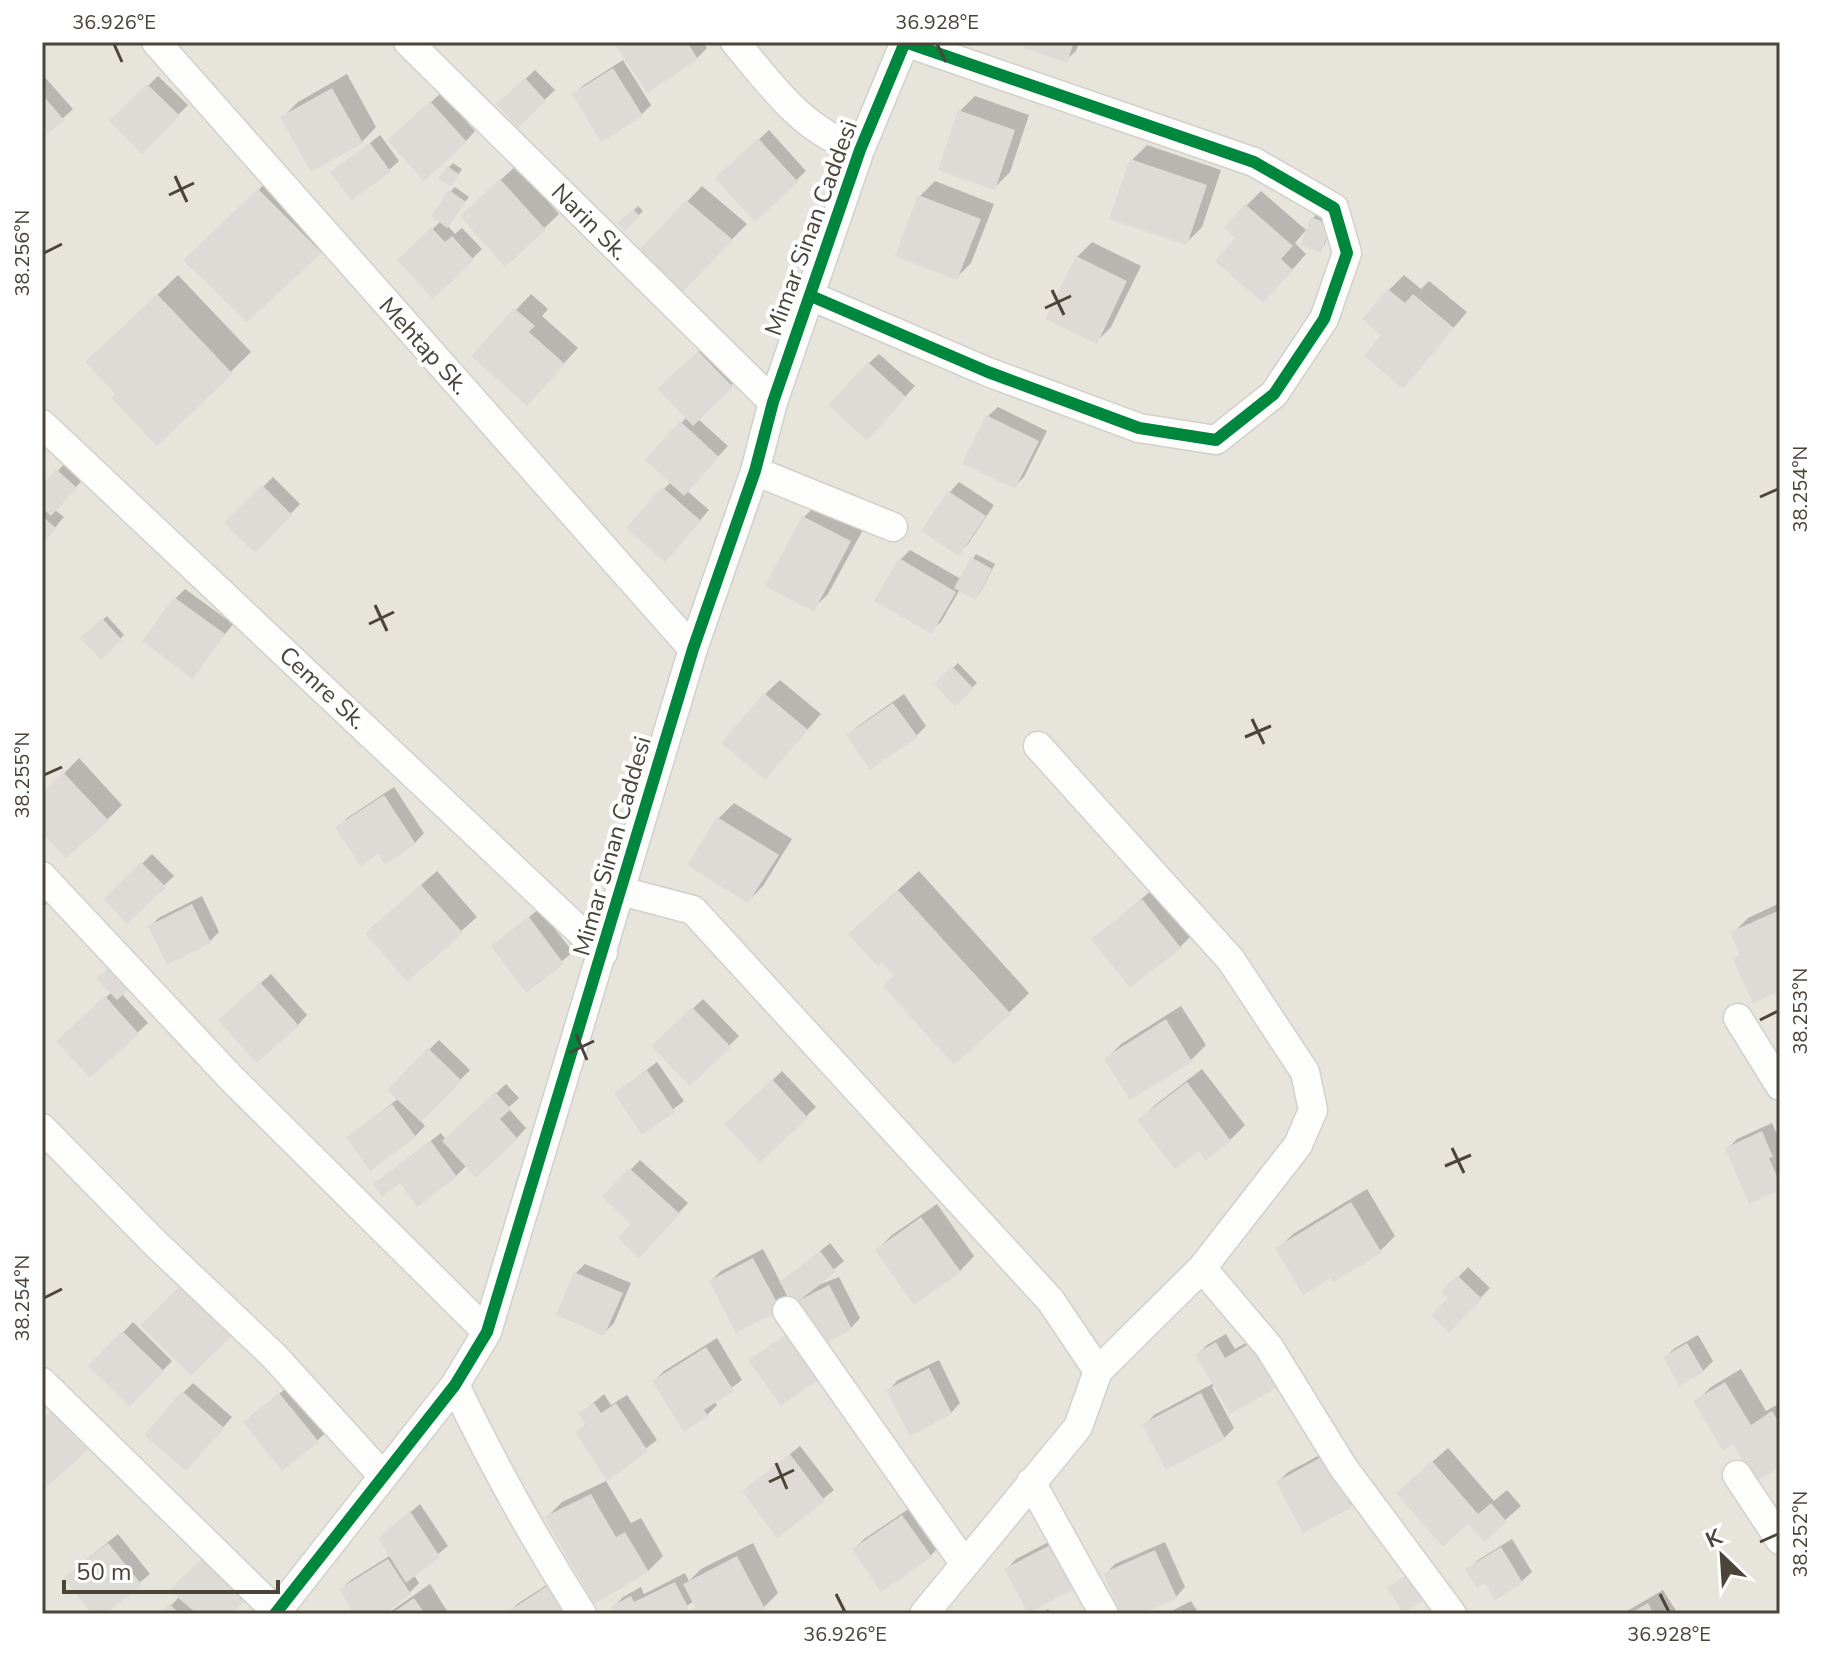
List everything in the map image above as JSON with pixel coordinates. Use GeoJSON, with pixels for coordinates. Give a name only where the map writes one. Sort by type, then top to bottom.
{"type":"FeatureCollection","features":[{"type":"Feature","properties":{"kind":"street","name":"Mehtap Sk."},"geometry":{"type":"LineString","coordinates":[[156,42],[693,649]]}},
{"type":"Feature","properties":{"kind":"street","name":"Narin Sk."},"geometry":{"type":"LineString","coordinates":[[408,42],[773,402]]}},
{"type":"Feature","properties":{"kind":"street"},"geometry":{"type":"LineString","coordinates":[[735,42],[789,108],[834,141],[860,150]]}},
{"type":"Feature","properties":{"kind":"street","name":"Mimar Sinan Caddesi"},"geometry":{"type":"LineString","coordinates":[[277,1613],[455,1385],[487,1332],[693,649],[755,471],[773,402],[860,150],[905,42]]}},
{"type":"Feature","properties":{"kind":"street"},"geometry":{"type":"LineString","coordinates":[[811,296],[988,372],[1139,428],[1216,440],[1274,394],[1324,319],[1347,253],[1334,208],[1254,162],[905,42]]}},
{"type":"Feature","properties":{"kind":"street","name":"Cemre Sk."},"geometry":{"type":"LineString","coordinates":[[42,424],[603,953]]}},
{"type":"Feature","properties":{"kind":"street"},"geometry":{"type":"LineString","coordinates":[[755,471],[893,527]]}},
{"type":"Feature","properties":{"kind":"street"},"geometry":{"type":"LineString","coordinates":[[924,1614],[1078,1427],[1098,1371],[1202,1268],[1298,1145],[1313,1110],[1305,1072],[1231,960],[1038,746]]}},
{"type":"Feature","properties":{"kind":"street"},"geometry":{"type":"LineString","coordinates":[[42,876],[232,1079],[487,1332]]}},
{"type":"Feature","properties":{"kind":"street"},"geometry":{"type":"LineString","coordinates":[[621,891],[693,910],[1051,1301],[1098,1371]]}},
{"type":"Feature","properties":{"kind":"street"},"geometry":{"type":"LineString","coordinates":[[1738,1018],[1780,1086]]}},
{"type":"Feature","properties":{"kind":"street"},"geometry":{"type":"LineString","coordinates":[[42,1128],[156,1244],[274,1356],[383,1476]]}},
{"type":"Feature","properties":{"kind":"street"},"geometry":{"type":"LineString","coordinates":[[1202,1268],[1269,1347],[1343,1467],[1452,1614]]}},
{"type":"Feature","properties":{"kind":"street"},"geometry":{"type":"LineString","coordinates":[[787,1311],[964,1563]]}},
{"type":"Feature","properties":{"kind":"street"},"geometry":{"type":"LineString","coordinates":[[42,1382],[277,1613]]}},
{"type":"Feature","properties":{"kind":"street"},"geometry":{"type":"LineString","coordinates":[[455,1385],[533,1537],[582,1614]]}},
{"type":"Feature","properties":{"kind":"street"},"geometry":{"type":"LineString","coordinates":[[1737,1475],[1780,1540]]}},
{"type":"Feature","properties":{"kind":"street"},"geometry":{"type":"LineString","coordinates":[[1031,1482],[1104,1614]]}},
{"type":"Feature","properties":{"kind":"shaded area"},"geometry":{"type":"Polygon","coordinates":[[[42,42],[1780,42],[1780,1614],[42,1614],[42,42]]]}},
{"type":"Feature","properties":{"kind":"building"},"geometry":{"type":"Polygon","coordinates":[[[622,42],[687,42],[698,59],[647,93],[616,46],[622,42]]]}},
{"type":"Feature","properties":{"kind":"building"},"geometry":{"type":"Polygon","coordinates":[[[1026,42],[1074,42],[1067,63],[1024,48],[1026,42]]]}},
{"type":"Feature","properties":{"kind":"building"},"geometry":{"type":"Polygon","coordinates":[[[613,68],[643,116],[601,142],[572,94],[613,68]]]}},
{"type":"Feature","properties":{"kind":"building"},"geometry":{"type":"Polygon","coordinates":[[[525,78],[546,101],[518,128],[496,104],[525,78]]]}},
{"type":"Feature","properties":{"kind":"building"},"geometry":{"type":"Polygon","coordinates":[[[147,84],[180,116],[142,154],[109,121],[147,84]]]}},
{"type":"Feature","properties":{"kind":"building"},"geometry":{"type":"Polygon","coordinates":[[[332,88],[363,143],[311,172],[280,117],[332,88]]]}},
{"type":"Feature","properties":{"kind":"building"},"geometry":{"type":"Polygon","coordinates":[[[42,94],[64,120],[42,139],[42,94]]]}},
{"type":"Feature","properties":{"kind":"building"},"geometry":{"type":"Polygon","coordinates":[[[430,101],[467,142],[424,181],[387,140],[430,101]]]}},
{"type":"Feature","properties":{"kind":"building"},"geometry":{"type":"Polygon","coordinates":[[[958,110],[1015,130],[995,190],[938,170],[958,110]]]}},
{"type":"Feature","properties":{"kind":"building"},"geometry":{"type":"Polygon","coordinates":[[[758,138],[798,182],[755,222],[715,178],[758,138]]]}},
{"type":"Feature","properties":{"kind":"building"},"geometry":{"type":"Polygon","coordinates":[[[370,143],[391,172],[351,200],[330,172],[370,143]]]}},
{"type":"Feature","properties":{"kind":"building"},"geometry":{"type":"Polygon","coordinates":[[[1130,159],[1207,185],[1187,245],[1109,219],[1130,159]]]}},
{"type":"Feature","properties":{"kind":"building"},"geometry":{"type":"Polygon","coordinates":[[[447,166],[459,174],[451,187],[438,179],[447,166]]]}},
{"type":"Feature","properties":{"kind":"building"},"geometry":{"type":"Polygon","coordinates":[[[500,179],[546,230],[505,267],[460,216],[500,179]]]}},
{"type":"Feature","properties":{"kind":"building"},"geometry":{"type":"Polygon","coordinates":[[[258,189],[322,253],[247,322],[183,260],[258,189]]]}},
{"type":"Feature","properties":{"kind":"building"},"geometry":{"type":"Polygon","coordinates":[[[449,190],[466,202],[447,228],[431,216],[449,190]]]}},
{"type":"Feature","properties":{"kind":"building"},"geometry":{"type":"Polygon","coordinates":[[[918,195],[981,219],[957,280],[895,256],[918,195]]]}},
{"type":"Feature","properties":{"kind":"building"},"geometry":{"type":"Polygon","coordinates":[[[686,200],[733,240],[682,293],[640,249],[686,200]]]}},
{"type":"Feature","properties":{"kind":"building"},"geometry":{"type":"Polygon","coordinates":[[[1245,204],[1293,246],[1281,259],[1293,270],[1263,303],[1215,261],[1235,238],[1224,228],[1245,204]]]}},
{"type":"Feature","properties":{"kind":"building"},"geometry":{"type":"Polygon","coordinates":[[[633,209],[640,216],[625,231],[617,223],[633,209]]]}},
{"type":"Feature","properties":{"kind":"building"},"geometry":{"type":"Polygon","coordinates":[[[1311,217],[1331,225],[1321,253],[1300,245],[1311,217]]]}},
{"type":"Feature","properties":{"kind":"building"},"geometry":{"type":"Polygon","coordinates":[[[431,227],[445,242],[452,236],[474,260],[433,299],[397,260],[431,227]]]}},
{"type":"Feature","properties":{"kind":"building"},"geometry":{"type":"Polygon","coordinates":[[[1076,256],[1127,281],[1097,344],[1045,319],[1076,256]]]}},
{"type":"Feature","properties":{"kind":"building"},"geometry":{"type":"Polygon","coordinates":[[[1388,289],[1405,303],[1413,294],[1454,328],[1403,389],[1364,356],[1381,335],[1362,319],[1388,289]]]}},
{"type":"Feature","properties":{"kind":"building"},"geometry":{"type":"Polygon","coordinates":[[[157,294],[233,374],[157,446],[111,398],[115,394],[85,362],[157,294]]]}},
{"type":"Feature","properties":{"kind":"building"},"geometry":{"type":"Polygon","coordinates":[[[514,308],[535,326],[529,332],[565,364],[527,406],[471,356],[514,308]]]}},
{"type":"Feature","properties":{"kind":"building"},"geometry":{"type":"Polygon","coordinates":[[[698,351],[733,387],[693,426],[657,389],[698,351]]]}},
{"type":"Feature","properties":{"kind":"building"},"geometry":{"type":"Polygon","coordinates":[[[868,362],[906,397],[867,441],[828,405],[868,362]]]}},
{"type":"Feature","properties":{"kind":"building"},"geometry":{"type":"Polygon","coordinates":[[[986,415],[1039,441],[1015,489],[962,463],[986,415]]]}},
{"type":"Feature","properties":{"kind":"building"},"geometry":{"type":"Polygon","coordinates":[[[680,421],[719,457],[684,496],[645,460],[680,421]]]}},
{"type":"Feature","properties":{"kind":"building"},"geometry":{"type":"Polygon","coordinates":[[[56,469],[77,488],[51,516],[42,508],[42,485],[56,469]]]}},
{"type":"Feature","properties":{"kind":"building"},"geometry":{"type":"Polygon","coordinates":[[[262,485],[292,515],[255,553],[224,523],[262,485]]]}},
{"type":"Feature","properties":{"kind":"building"},"geometry":{"type":"Polygon","coordinates":[[[662,487],[701,521],[665,562],[626,528],[662,487]]]}},
{"type":"Feature","properties":{"kind":"building"},"geometry":{"type":"Polygon","coordinates":[[[948,491],[986,516],[959,556],[921,531],[948,491]]]}},
{"type":"Feature","properties":{"kind":"building"},"geometry":{"type":"Polygon","coordinates":[[[42,516],[56,528],[42,544],[42,516]]]}},
{"type":"Feature","properties":{"kind":"building"},"geometry":{"type":"Polygon","coordinates":[[[802,516],[851,541],[814,612],[765,586],[802,516]]]}},
{"type":"Feature","properties":{"kind":"building"},"geometry":{"type":"Polygon","coordinates":[[[971,557],[992,569],[976,600],[954,588],[971,557]]]}},
{"type":"Feature","properties":{"kind":"building"},"geometry":{"type":"Polygon","coordinates":[[[899,558],[956,592],[932,634],[874,601],[899,558]]]}},
{"type":"Feature","properties":{"kind":"building"},"geometry":{"type":"Polygon","coordinates":[[[174,597],[225,634],[193,679],[142,641],[174,597]]]}},
{"type":"Feature","properties":{"kind":"building"},"geometry":{"type":"Polygon","coordinates":[[[102,618],[122,640],[101,660],[80,638],[102,618]]]}},
{"type":"Feature","properties":{"kind":"building"},"geometry":{"type":"Polygon","coordinates":[[[952,666],[974,689],[955,707],[934,684],[952,666]]]}},
{"type":"Feature","properties":{"kind":"building"},"geometry":{"type":"Polygon","coordinates":[[[764,693],[808,730],[765,780],[721,743],[764,693]]]}},
{"type":"Feature","properties":{"kind":"building"},"geometry":{"type":"Polygon","coordinates":[[[893,703],[918,737],[870,770],[846,735],[893,703]]]}},
{"type":"Feature","properties":{"kind":"building"},"geometry":{"type":"Polygon","coordinates":[[[63,772],[109,821],[66,858],[42,833],[42,793],[63,772]]]}},
{"type":"Feature","properties":{"kind":"building"},"geometry":{"type":"Polygon","coordinates":[[[384,795],[416,844],[385,865],[378,854],[361,866],[335,827],[384,795]]]}},
{"type":"Feature","properties":{"kind":"building"},"geometry":{"type":"Polygon","coordinates":[[[717,817],[779,855],[748,903],[687,865],[717,817]]]}},
{"type":"Feature","properties":{"kind":"building"},"geometry":{"type":"Polygon","coordinates":[[[141,862],[166,887],[127,924],[103,899],[141,862]]]}},
{"type":"Feature","properties":{"kind":"building"},"geometry":{"type":"Polygon","coordinates":[[[421,885],[463,933],[407,982],[365,933],[421,885]]]}},
{"type":"Feature","properties":{"kind":"building"},"geometry":{"type":"Polygon","coordinates":[[[898,890],[1011,1014],[954,1065],[883,986],[894,975],[882,963],[878,967],[848,934],[898,890]]]}},
{"type":"Feature","properties":{"kind":"building"},"geometry":{"type":"Polygon","coordinates":[[[1142,899],[1181,948],[1130,988],[1091,939],[1142,899]]]}},
{"type":"Feature","properties":{"kind":"building"},"geometry":{"type":"Polygon","coordinates":[[[192,904],[211,943],[167,965],[148,926],[192,904]]]}},
{"type":"Feature","properties":{"kind":"building"},"geometry":{"type":"Polygon","coordinates":[[[1780,910],[1780,991],[1753,1003],[1733,959],[1740,955],[1730,932],[1780,910]]]}},
{"type":"Feature","properties":{"kind":"building"},"geometry":{"type":"Polygon","coordinates":[[[529,917],[564,964],[526,993],[491,946],[529,917]]]}},
{"type":"Feature","properties":{"kind":"building"},"geometry":{"type":"Polygon","coordinates":[[[114,962],[134,985],[117,1000],[96,979],[114,962]]]}},
{"type":"Feature","properties":{"kind":"building"},"geometry":{"type":"Polygon","coordinates":[[[260,982],[299,1026],[256,1063],[218,1020],[260,982]]]}},
{"type":"Feature","properties":{"kind":"building"},"geometry":{"type":"Polygon","coordinates":[[[105,996],[139,1034],[90,1078],[56,1041],[105,996]]]}},
{"type":"Feature","properties":{"kind":"building"},"geometry":{"type":"Polygon","coordinates":[[[692,1007],[731,1047],[690,1086],[651,1046],[692,1007]]]}},
{"type":"Feature","properties":{"kind":"building"},"geometry":{"type":"Polygon","coordinates":[[[1166,1019],[1192,1062],[1130,1100],[1104,1058],[1166,1019]]]}},
{"type":"Feature","properties":{"kind":"building"},"geometry":{"type":"Polygon","coordinates":[[[428,1048],[462,1081],[421,1122],[387,1090],[428,1048]]]}},
{"type":"Feature","properties":{"kind":"building"},"geometry":{"type":"Polygon","coordinates":[[[647,1070],[675,1112],[642,1135],[614,1093],[647,1070]]]}},
{"type":"Feature","properties":{"kind":"building"},"geometry":{"type":"Polygon","coordinates":[[[772,1079],[808,1118],[760,1162],[724,1124],[772,1079]]]}},
{"type":"Feature","properties":{"kind":"building"},"geometry":{"type":"Polygon","coordinates":[[[1187,1082],[1231,1141],[1205,1161],[1199,1151],[1175,1169],[1137,1120],[1187,1082]]]}},
{"type":"Feature","properties":{"kind":"building"},"geometry":{"type":"Polygon","coordinates":[[[495,1092],[511,1109],[500,1119],[518,1139],[476,1178],[442,1141],[495,1092]]]}},
{"type":"Feature","properties":{"kind":"building"},"geometry":{"type":"Polygon","coordinates":[[[392,1104],[416,1137],[370,1171],[346,1137],[392,1104]]]}},
{"type":"Feature","properties":{"kind":"building"},"geometry":{"type":"Polygon","coordinates":[[[1762,1131],[1773,1157],[1769,1158],[1780,1190],[1749,1204],[1725,1148],[1762,1131]]]}},
{"type":"Feature","properties":{"kind":"building"},"geometry":{"type":"Polygon","coordinates":[[[431,1141],[457,1177],[417,1207],[400,1183],[382,1197],[373,1184],[431,1141]]]}},
{"type":"Feature","properties":{"kind":"building"},"geometry":{"type":"Polygon","coordinates":[[[629,1168],[680,1214],[639,1258],[618,1238],[631,1224],[602,1197],[629,1168]]]}},
{"type":"Feature","properties":{"kind":"building"},"geometry":{"type":"Polygon","coordinates":[[[1351,1202],[1382,1253],[1333,1282],[1331,1278],[1303,1295],[1275,1248],[1351,1202]]]}},
{"type":"Feature","properties":{"kind":"building"},"geometry":{"type":"Polygon","coordinates":[[[921,1217],[961,1272],[914,1305],[875,1250],[921,1217]]]}},
{"type":"Feature","properties":{"kind":"building"},"geometry":{"type":"Polygon","coordinates":[[[820,1251],[836,1272],[796,1303],[779,1282],[820,1251]]]}},
{"type":"Feature","properties":{"kind":"building"},"geometry":{"type":"Polygon","coordinates":[[[753,1258],[781,1310],[736,1333],[709,1281],[753,1258]]]}},
{"type":"Feature","properties":{"kind":"building"},"geometry":{"type":"Polygon","coordinates":[[[574,1272],[623,1293],[604,1336],[556,1315],[574,1272]]]}},
{"type":"Feature","properties":{"kind":"building"},"geometry":{"type":"Polygon","coordinates":[[[1457,1275],[1482,1299],[1449,1333],[1431,1315],[1448,1298],[1441,1292],[1457,1275]]]}},
{"type":"Feature","properties":{"kind":"building"},"geometry":{"type":"Polygon","coordinates":[[[182,1284],[232,1336],[191,1376],[140,1325],[182,1284]]]}},
{"type":"Feature","properties":{"kind":"building"},"geometry":{"type":"Polygon","coordinates":[[[829,1285],[852,1329],[821,1346],[798,1301],[829,1285]]]}},
{"type":"Feature","properties":{"kind":"building"},"geometry":{"type":"Polygon","coordinates":[[[122,1331],[164,1371],[130,1407],[88,1366],[122,1331]]]}},
{"type":"Feature","properties":{"kind":"building"},"geometry":{"type":"Polygon","coordinates":[[[788,1333],[820,1378],[781,1406],[748,1360],[788,1333]]]}},
{"type":"Feature","properties":{"kind":"building"},"geometry":{"type":"Polygon","coordinates":[[[1216,1342],[1225,1358],[1252,1342],[1278,1387],[1230,1414],[1195,1354],[1216,1342]]]}},
{"type":"Feature","properties":{"kind":"building"},"geometry":{"type":"Polygon","coordinates":[[[1687,1343],[1704,1372],[1679,1386],[1663,1357],[1687,1343]]]}},
{"type":"Feature","properties":{"kind":"building"},"geometry":{"type":"Polygon","coordinates":[[[706,1347],[734,1391],[704,1410],[708,1416],[684,1432],[652,1381],[706,1347]]]}},
{"type":"Feature","properties":{"kind":"building"},"geometry":{"type":"Polygon","coordinates":[[[929,1368],[952,1414],[910,1436],[886,1390],[929,1368]]]}},
{"type":"Feature","properties":{"kind":"building"},"geometry":{"type":"Polygon","coordinates":[[[1725,1382],[1751,1425],[1772,1411],[1780,1424],[1780,1467],[1755,1482],[1733,1444],[1723,1451],[1693,1401],[1725,1382]]]}},
{"type":"Feature","properties":{"kind":"building"},"geometry":{"type":"Polygon","coordinates":[[[182,1391],[224,1428],[186,1471],[144,1435],[182,1391]]]}},
{"type":"Feature","properties":{"kind":"building"},"geometry":{"type":"Polygon","coordinates":[[[279,1393],[319,1442],[282,1471],[243,1422],[279,1393]]]}},
{"type":"Feature","properties":{"kind":"building"},"geometry":{"type":"Polygon","coordinates":[[[1201,1393],[1225,1439],[1166,1470],[1142,1424],[1201,1393]]]}},
{"type":"Feature","properties":{"kind":"building"},"geometry":{"type":"Polygon","coordinates":[[[594,1403],[601,1413],[616,1403],[648,1451],[607,1481],[575,1432],[586,1425],[578,1413],[594,1403]]]}},
{"type":"Feature","properties":{"kind":"building"},"geometry":{"type":"Polygon","coordinates":[[[54,1409],[89,1449],[47,1487],[42,1481],[42,1419],[54,1409]]]}},
{"type":"Feature","properties":{"kind":"building"},"geometry":{"type":"Polygon","coordinates":[[[790,1454],[825,1501],[777,1538],[742,1491],[790,1454]]]}},
{"type":"Feature","properties":{"kind":"building"},"geometry":{"type":"Polygon","coordinates":[[[1325,1455],[1352,1507],[1303,1533],[1276,1482],[1325,1455]]]}},
{"type":"Feature","properties":{"kind":"building"},"geometry":{"type":"Polygon","coordinates":[[[1432,1461],[1478,1514],[1491,1503],[1507,1522],[1484,1542],[1468,1524],[1443,1547],[1396,1493],[1432,1461]]]}},
{"type":"Feature","properties":{"kind":"building"},"geometry":{"type":"Polygon","coordinates":[[[591,1494],[616,1537],[625,1532],[649,1572],[594,1604],[544,1517],[591,1494]]]}},
{"type":"Feature","properties":{"kind":"building"},"geometry":{"type":"Polygon","coordinates":[[[410,1511],[440,1557],[406,1583],[378,1538],[410,1511]]]}},
{"type":"Feature","properties":{"kind":"building"},"geometry":{"type":"Polygon","coordinates":[[[902,1515],[932,1557],[881,1592],[852,1549],[902,1515]]]}},
{"type":"Feature","properties":{"kind":"building"},"geometry":{"type":"Polygon","coordinates":[[[108,1543],[142,1585],[105,1614],[92,1614],[63,1578],[108,1543]]]}},
{"type":"Feature","properties":{"kind":"building"},"geometry":{"type":"Polygon","coordinates":[[[1054,1543],[1078,1587],[1028,1613],[1004,1569],[1054,1543]]]}},
{"type":"Feature","properties":{"kind":"building"},"geometry":{"type":"Polygon","coordinates":[[[1501,1547],[1523,1583],[1495,1600],[1485,1583],[1477,1588],[1465,1569],[1501,1547]]]}},
{"type":"Feature","properties":{"kind":"building"},"geometry":{"type":"Polygon","coordinates":[[[1155,1550],[1177,1598],[1141,1614],[1121,1614],[1103,1573],[1155,1550]]]}},
{"type":"Feature","properties":{"kind":"building"},"geometry":{"type":"Polygon","coordinates":[[[210,1551],[251,1594],[232,1614],[197,1614],[169,1590],[210,1551]]]}},
{"type":"Feature","properties":{"kind":"building"},"geometry":{"type":"Polygon","coordinates":[[[737,1556],[765,1609],[755,1614],[692,1614],[690,1610],[695,1607],[683,1584],[737,1556]]]}},
{"type":"Feature","properties":{"kind":"building"},"geometry":{"type":"Polygon","coordinates":[[[388,1559],[411,1594],[384,1614],[354,1614],[339,1589],[388,1559]]]}},
{"type":"Feature","properties":{"kind":"building"},"geometry":{"type":"Polygon","coordinates":[[[1412,1572],[1427,1598],[1403,1613],[1387,1587],[1412,1572]]]}},
{"type":"Feature","properties":{"kind":"building"},"geometry":{"type":"Polygon","coordinates":[[[553,1582],[573,1614],[504,1614],[553,1582]]]}},
{"type":"Feature","properties":{"kind":"building"},"geometry":{"type":"Polygon","coordinates":[[[675,1582],[689,1609],[679,1614],[615,1614],[611,1606],[631,1596],[634,1602],[675,1582]]]}},
{"type":"Feature","properties":{"kind":"building"},"geometry":{"type":"Polygon","coordinates":[[[414,1598],[425,1614],[391,1614],[414,1598]]]}},
{"type":"Feature","properties":{"kind":"building"},"geometry":{"type":"Polygon","coordinates":[[[1648,1603],[1654,1614],[1629,1614],[1648,1603]]]}},
{"type":"Feature","properties":{"kind":"building"},"geometry":{"type":"Polygon","coordinates":[[[169,1604],[181,1614],[160,1614],[169,1604]]]}},
{"type":"Feature","properties":{"kind":"cycle path"},"geometry":{"type":"LineString","coordinates":[[811,296],[988,372],[1139,428],[1216,440],[1274,394],[1324,319],[1347,253],[1334,208],[1254,162],[905,42]]}},
{"type":"Feature","properties":{"kind":"cycle path"},"geometry":{"type":"LineString","coordinates":[[275,1614],[455,1385],[487,1332],[693,649],[755,471],[773,402],[860,150],[905,42]]}}]}
